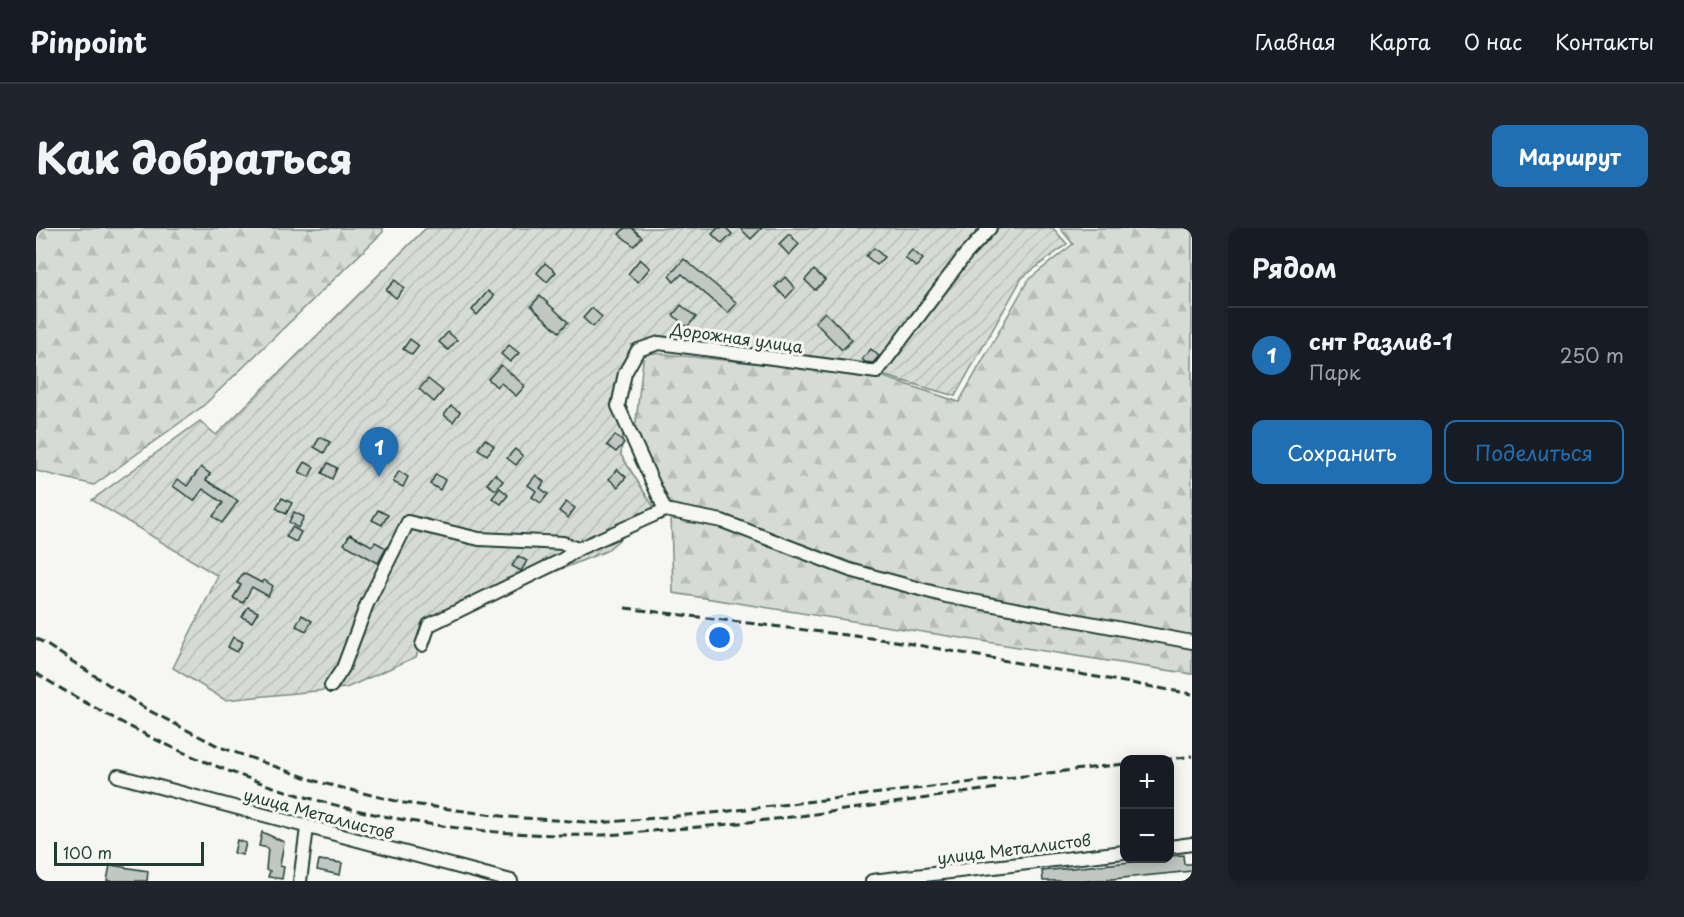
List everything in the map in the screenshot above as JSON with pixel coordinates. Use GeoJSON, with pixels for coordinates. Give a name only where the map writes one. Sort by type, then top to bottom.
{"type":"FeatureCollection","features":[{"type":"Feature","properties":{"kind":"street","name":"Дорожная улица"},"geometry":{"type":"LineString","coordinates":[[665,510],[618,406],[625,373],[638,350],[659,343],[877,372],[965,255],[990,228]]}},
{"type":"Feature","properties":{"kind":"street"},"geometry":{"type":"LineString","coordinates":[[422,645],[429,625],[562,560],[578,549],[665,510],[722,520],[850,570],[946,596],[1192,642]]}},
{"type":"Feature","properties":{"kind":"street"},"geometry":{"type":"LineString","coordinates":[[331,686],[343,668],[367,604],[408,522],[479,539],[563,543],[578,549]]}},
{"type":"Feature","properties":{"kind":"street","name":"улица Металлистов"},"geometry":{"type":"LineString","coordinates":[[118,776],[511,881]]}},
{"type":"Feature","properties":{"kind":"street"},"geometry":{"type":"LineString","coordinates":[[300,881],[306,828]]}},
{"type":"Feature","properties":{"kind":"street"},"geometry":{"type":"LineString","coordinates":[[1174,846],[1192,844]]}},
{"type":"Feature","properties":{"kind":"street","name":"улица Металлистов"},"geometry":{"type":"LineString","coordinates":[[872,881],[1120,853]]}},
{"type":"Feature","properties":{"kind":"green space"},"geometry":{"type":"Polygon","coordinates":[[[36,228],[383,228],[383,232],[203,406],[94,485],[36,471],[36,228]]]}},
{"type":"Feature","properties":{"kind":"green space"},"geometry":{"type":"Polygon","coordinates":[[[426,228],[1053,228],[1067,244],[1022,278],[955,396],[879,374],[631,345],[621,455],[655,509],[606,551],[428,623],[416,657],[346,688],[225,700],[173,668],[218,576],[92,500],[200,421],[216,435],[426,228]]]}},
{"type":"Feature","properties":{"kind":"green space"},"geometry":{"type":"Polygon","coordinates":[[[1060,228],[1192,228],[1192,674],[673,593],[671,516],[635,430],[644,352],[881,376],[959,402],[1028,280],[1073,244],[1060,228]]]}},
{"type":"Feature","properties":{"kind":"building"},"geometry":{"type":"Polygon","coordinates":[[[625,228],[632,228],[642,237],[634,246],[619,234],[625,228]]]}},
{"type":"Feature","properties":{"kind":"building"},"geometry":{"type":"Polygon","coordinates":[[[718,228],[726,228],[732,234],[722,244],[712,234],[718,228]]]}},
{"type":"Feature","properties":{"kind":"building"},"geometry":{"type":"Polygon","coordinates":[[[740,228],[762,228],[751,239],[740,228]]]}},
{"type":"Feature","properties":{"kind":"building"},"geometry":{"type":"Polygon","coordinates":[[[789,234],[799,244],[789,255],[779,244],[789,234]]]}},
{"type":"Feature","properties":{"kind":"building"},"geometry":{"type":"Polygon","coordinates":[[[874,248],[884,257],[877,265],[866,256],[874,248]]]}},
{"type":"Feature","properties":{"kind":"building"},"geometry":{"type":"Polygon","coordinates":[[[912,250],[923,259],[916,267],[905,258],[912,250]]]}},
{"type":"Feature","properties":{"kind":"building"},"geometry":{"type":"Polygon","coordinates":[[[640,259],[650,268],[638,282],[628,274],[640,259]]]}},
{"type":"Feature","properties":{"kind":"building"},"geometry":{"type":"Polygon","coordinates":[[[684,259],[737,303],[728,313],[682,274],[674,282],[669,276],[684,259]]]}},
{"type":"Feature","properties":{"kind":"building"},"geometry":{"type":"Polygon","coordinates":[[[545,263],[556,272],[547,282],[537,273],[545,263]]]}},
{"type":"Feature","properties":{"kind":"building"},"geometry":{"type":"Polygon","coordinates":[[[814,270],[825,280],[815,290],[805,280],[814,270]]]}},
{"type":"Feature","properties":{"kind":"building"},"geometry":{"type":"Polygon","coordinates":[[[785,277],[795,288],[786,298],[775,287],[785,277]]]}},
{"type":"Feature","properties":{"kind":"building"},"geometry":{"type":"Polygon","coordinates":[[[395,280],[404,288],[396,298],[386,290],[395,280]]]}},
{"type":"Feature","properties":{"kind":"building"},"geometry":{"type":"Polygon","coordinates":[[[488,291],[494,296],[477,315],[472,310],[488,291]]]}},
{"type":"Feature","properties":{"kind":"building"},"geometry":{"type":"Polygon","coordinates":[[[540,296],[568,322],[559,332],[531,306],[540,296]]]}},
{"type":"Feature","properties":{"kind":"building"},"geometry":{"type":"Polygon","coordinates":[[[681,305],[696,317],[687,327],[673,315],[681,305]]]}},
{"type":"Feature","properties":{"kind":"building"},"geometry":{"type":"Polygon","coordinates":[[[592,308],[602,317],[593,327],[583,318],[592,308]]]}},
{"type":"Feature","properties":{"kind":"building"},"geometry":{"type":"Polygon","coordinates":[[[825,312],[852,340],[842,350],[815,322],[825,312]]]}},
{"type":"Feature","properties":{"kind":"building"},"geometry":{"type":"Polygon","coordinates":[[[448,332],[457,340],[448,350],[439,342],[448,332]]]}},
{"type":"Feature","properties":{"kind":"building"},"geometry":{"type":"Polygon","coordinates":[[[410,339],[419,346],[412,355],[403,349],[410,339]]]}},
{"type":"Feature","properties":{"kind":"building"},"geometry":{"type":"Polygon","coordinates":[[[509,345],[519,353],[510,362],[501,354],[509,345]]]}},
{"type":"Feature","properties":{"kind":"building"},"geometry":{"type":"Polygon","coordinates":[[[871,349],[879,356],[873,363],[865,362],[862,359],[871,349]]]}},
{"type":"Feature","properties":{"kind":"building"},"geometry":{"type":"Polygon","coordinates":[[[501,365],[525,386],[516,396],[501,383],[497,387],[488,379],[501,365]]]}},
{"type":"Feature","properties":{"kind":"building"},"geometry":{"type":"Polygon","coordinates":[[[428,379],[443,391],[434,402],[419,389],[428,379]]]}},
{"type":"Feature","properties":{"kind":"building"},"geometry":{"type":"Polygon","coordinates":[[[451,406],[460,412],[453,422],[444,415],[451,406]]]}},
{"type":"Feature","properties":{"kind":"building"},"geometry":{"type":"Polygon","coordinates":[[[615,435],[624,443],[616,452],[607,445],[615,435]]]}},
{"type":"Feature","properties":{"kind":"building"},"geometry":{"type":"Polygon","coordinates":[[[320,437],[330,442],[324,453],[314,447],[320,437]]]}},
{"type":"Feature","properties":{"kind":"building"},"geometry":{"type":"Polygon","coordinates":[[[485,439],[494,446],[487,455],[478,449],[485,439]]]}},
{"type":"Feature","properties":{"kind":"building"},"geometry":{"type":"Polygon","coordinates":[[[515,449],[523,456],[516,465],[507,458],[515,449]]]}},
{"type":"Feature","properties":{"kind":"building"},"geometry":{"type":"Polygon","coordinates":[[[305,462],[314,467],[309,477],[299,472],[305,462]]]}},
{"type":"Feature","properties":{"kind":"building"},"geometry":{"type":"Polygon","coordinates":[[[328,463],[337,468],[332,479],[322,473],[328,463]]]}},
{"type":"Feature","properties":{"kind":"building"},"geometry":{"type":"Polygon","coordinates":[[[201,467],[210,474],[206,480],[238,501],[222,523],[213,516],[223,503],[203,489],[194,501],[173,486],[178,479],[187,486],[201,467]]]}},
{"type":"Feature","properties":{"kind":"building"},"geometry":{"type":"Polygon","coordinates":[[[617,469],[626,477],[618,487],[609,479],[617,469]]]}},
{"type":"Feature","properties":{"kind":"building"},"geometry":{"type":"Polygon","coordinates":[[[399,471],[408,477],[403,487],[393,482],[399,471]]]}},
{"type":"Feature","properties":{"kind":"building"},"geometry":{"type":"Polygon","coordinates":[[[436,474],[445,480],[440,490],[430,484],[436,474]]]}},
{"type":"Feature","properties":{"kind":"building"},"geometry":{"type":"Polygon","coordinates":[[[495,474],[503,481],[496,490],[487,484],[495,474]]]}},
{"type":"Feature","properties":{"kind":"building"},"geometry":{"type":"Polygon","coordinates":[[[536,475],[544,482],[540,488],[548,494],[541,503],[532,497],[536,491],[528,485],[536,475]]]}},
{"type":"Feature","properties":{"kind":"building"},"geometry":{"type":"Polygon","coordinates":[[[500,488],[508,495],[501,504],[492,498],[500,488]]]}},
{"type":"Feature","properties":{"kind":"building"},"geometry":{"type":"Polygon","coordinates":[[[282,498],[292,503],[286,514],[276,508],[282,498]]]}},
{"type":"Feature","properties":{"kind":"building"},"geometry":{"type":"Polygon","coordinates":[[[566,502],[575,508],[568,518],[559,511],[566,502]]]}},
{"type":"Feature","properties":{"kind":"building"},"geometry":{"type":"Polygon","coordinates":[[[378,510],[388,515],[382,525],[372,520],[378,510]]]}},
{"type":"Feature","properties":{"kind":"building"},"geometry":{"type":"Polygon","coordinates":[[[294,512],[304,517],[298,528],[289,522],[294,512]]]}},
{"type":"Feature","properties":{"kind":"building"},"geometry":{"type":"Polygon","coordinates":[[[292,527],[301,532],[296,542],[286,537],[292,527]]]}},
{"type":"Feature","properties":{"kind":"building"},"geometry":{"type":"Polygon","coordinates":[[[350,534],[372,546],[375,542],[386,548],[378,563],[344,544],[350,534]]]}},
{"type":"Feature","properties":{"kind":"building"},"geometry":{"type":"Polygon","coordinates":[[[518,556],[527,561],[521,571],[512,566],[518,556]]]}},
{"type":"Feature","properties":{"kind":"building"},"geometry":{"type":"Polygon","coordinates":[[[243,573],[262,583],[264,580],[273,586],[268,596],[252,587],[243,603],[233,598],[241,585],[237,583],[243,573]]]}},
{"type":"Feature","properties":{"kind":"building"},"geometry":{"type":"Polygon","coordinates":[[[248,607],[258,612],[252,622],[242,617],[248,607]]]}},
{"type":"Feature","properties":{"kind":"building"},"geometry":{"type":"Polygon","coordinates":[[[302,615],[312,621],[306,631],[296,626],[302,615]]]}},
{"type":"Feature","properties":{"kind":"building"},"geometry":{"type":"Polygon","coordinates":[[[233,637],[243,642],[237,652],[228,647],[233,637]]]}},
{"type":"Feature","properties":{"kind":"building"},"geometry":{"type":"Polygon","coordinates":[[[262,832],[284,842],[280,866],[284,867],[282,879],[268,877],[270,871],[266,870],[268,848],[259,846],[262,832]]]}},
{"type":"Feature","properties":{"kind":"building"},"geometry":{"type":"Polygon","coordinates":[[[237,840],[246,843],[243,855],[234,853],[237,840]]]}},
{"type":"Feature","properties":{"kind":"building"},"geometry":{"type":"Polygon","coordinates":[[[1183,855],[1184,864],[1192,864],[1192,871],[1093,881],[1043,881],[1042,871],[1121,863],[1174,863],[1174,856],[1183,855]]]}},
{"type":"Feature","properties":{"kind":"building"},"geometry":{"type":"Polygon","coordinates":[[[319,860],[342,863],[340,875],[317,870],[319,860]]]}},
{"type":"Feature","properties":{"kind":"building"},"geometry":{"type":"Polygon","coordinates":[[[110,865],[148,871],[147,881],[107,881],[110,865]]]}},
{"type":"Feature","properties":{"kind":"railway"},"geometry":{"type":"LineString","coordinates":[[625,608],[895,641],[1192,694]]}},
{"type":"Feature","properties":{"kind":"railway"},"geometry":{"type":"LineString","coordinates":[[36,638],[148,710],[220,747],[322,783],[404,803],[509,817],[599,823],[722,812],[1120,764]]}},
{"type":"Feature","properties":{"kind":"railway"},"geometry":{"type":"LineString","coordinates":[[36,673],[158,741],[217,767],[339,806],[465,829],[529,834],[624,834],[714,826],[997,788]]}},
{"type":"Feature","properties":{"kind":"railway"},"geometry":{"type":"LineString","coordinates":[[1174,758],[1192,756]]}},
{"type":"Feature","properties":{"kind":"place","name":"снт Разлив-1"},"geometry":{"type":"Point","coordinates":[379,477]}}]}
